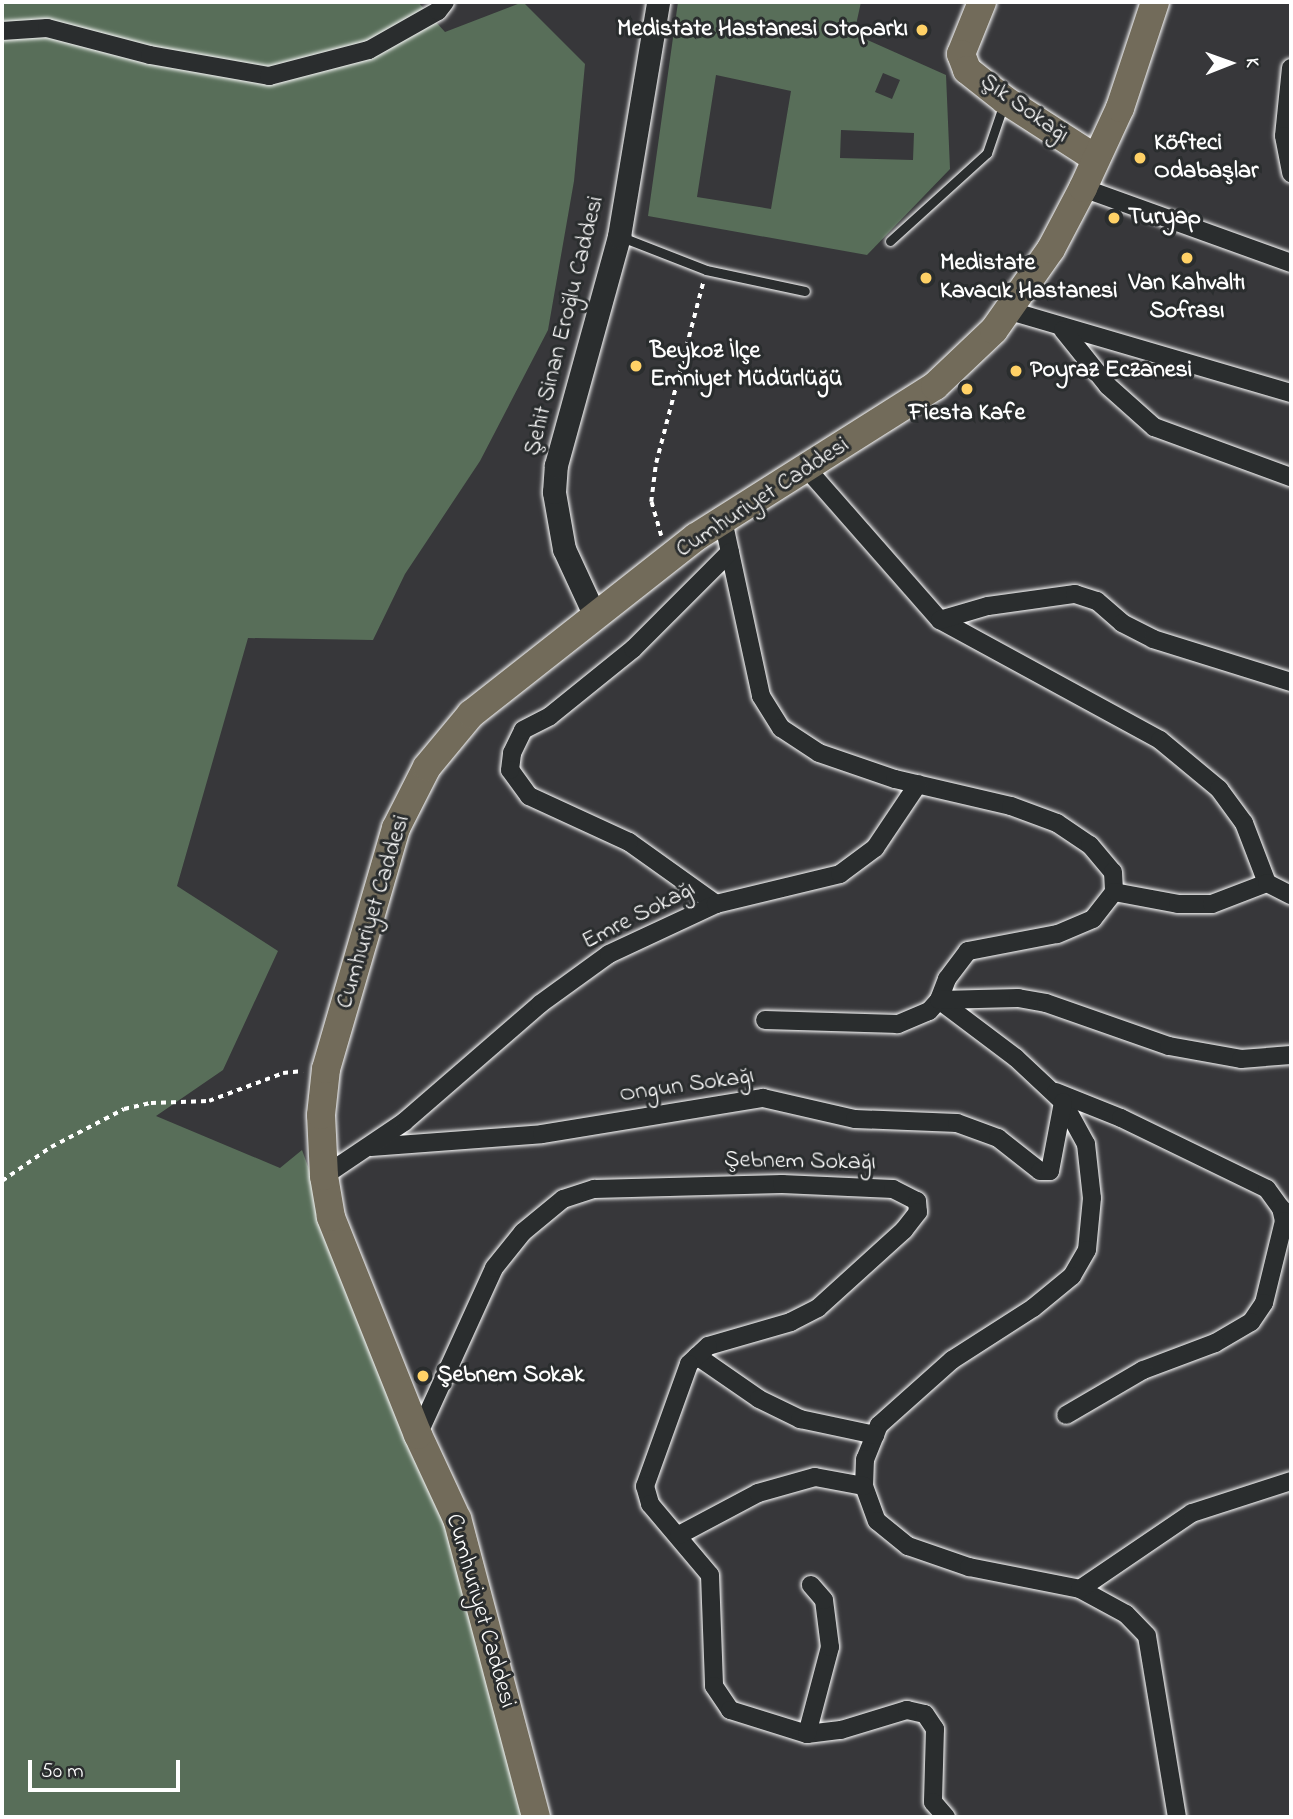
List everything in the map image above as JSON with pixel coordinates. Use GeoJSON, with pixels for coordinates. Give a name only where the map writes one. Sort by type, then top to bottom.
{"type":"FeatureCollection","features":[{"type":"Feature","properties":{"kind":"main road","name":"Şık Sokağı"},"geometry":{"type":"LineString","coordinates":[[982,2],[961,54],[967,69],[1005,100],[1095,158]]}},
{"type":"Feature","properties":{"kind":"main road","name":"Cumhuriyet Caddesi"},"geometry":{"type":"LineString","coordinates":[[536,1817],[457,1519],[418,1436],[331,1217],[324,1176],[321,1115],[326,1069],[396,828],[427,767],[471,714],[673,555],[723,520],[808,470],[936,386],[994,330],[1051,249],[1083,188],[1120,108],[1155,2]]}},
{"type":"Feature","properties":{"kind":"street"},"geometry":{"type":"LineString","coordinates":[[2,31],[47,28],[150,55],[269,76],[369,50],[438,11],[446,2]]}},
{"type":"Feature","properties":{"kind":"street","name":"Şehit Sinan Eroğlu Caddesi"},"geometry":{"type":"LineString","coordinates":[[595,616],[564,549],[555,502],[556,465],[619,236],[658,2]]}},
{"type":"Feature","properties":{"kind":"street"},"geometry":{"type":"LineString","coordinates":[[1291,68],[1284,136],[1291,173]]}},
{"type":"Feature","properties":{"kind":"street"},"geometry":{"type":"LineString","coordinates":[[1083,188],[1291,262]]}},
{"type":"Feature","properties":{"kind":"street"},"geometry":{"type":"LineString","coordinates":[[1007,310],[1063,330],[1291,393]]}},
{"type":"Feature","properties":{"kind":"street"},"geometry":{"type":"LineString","coordinates":[[1063,330],[1108,386],[1154,427],[1291,477]]}},
{"type":"Feature","properties":{"kind":"street"},"geometry":{"type":"LineString","coordinates":[[808,470],[940,620],[1160,740],[1219,789],[1244,823],[1267,883],[1291,895]]}},
{"type":"Feature","properties":{"kind":"street"},"geometry":{"type":"LineString","coordinates":[[723,520],[761,696],[781,728],[819,753],[918,785],[1011,806],[1057,823],[1090,845],[1113,872],[1114,892],[1093,919],[1057,934],[968,951],[939,1000],[929,1011],[898,1024],[765,1020]]}},
{"type":"Feature","properties":{"kind":"street"},"geometry":{"type":"LineString","coordinates":[[716,904],[629,842],[529,796],[510,770],[512,753],[523,730],[550,716],[634,649],[730,552]]}},
{"type":"Feature","properties":{"kind":"street"},"geometry":{"type":"LineString","coordinates":[[940,620],[988,606],[1074,594],[1097,601],[1122,623],[1153,639],[1291,682]]}},
{"type":"Feature","properties":{"kind":"street","name":"Emre Sokağı"},"geometry":{"type":"LineString","coordinates":[[324,1176],[371,1147],[540,1004],[609,954],[716,904],[840,874],[875,848],[918,785]]}},
{"type":"Feature","properties":{"kind":"street"},"geometry":{"type":"LineString","coordinates":[[1114,892],[1178,904],[1212,904],[1267,883]]}},
{"type":"Feature","properties":{"kind":"street"},"geometry":{"type":"LineString","coordinates":[[939,1000],[1018,998],[1046,1003],[1169,1046],[1241,1059],[1291,1055]]}},
{"type":"Feature","properties":{"kind":"street"},"geometry":{"type":"LineString","coordinates":[[939,1000],[1016,1058],[1063,1102],[1086,1144],[1092,1198],[1087,1250],[1072,1276],[1033,1308],[952,1360],[879,1425],[865,1459],[864,1486],[877,1521],[908,1546],[969,1567],[1080,1589],[1126,1614],[1147,1636],[1177,1817]]}},
{"type":"Feature","properties":{"kind":"street"},"geometry":{"type":"LineString","coordinates":[[1049,1089],[1121,1118],[1267,1189],[1282,1208],[1284,1221],[1264,1303],[1251,1322],[1215,1343],[1143,1370],[1066,1415]]}},
{"type":"Feature","properties":{"kind":"street","name":"Ongun Sokağı"},"geometry":{"type":"LineString","coordinates":[[371,1147],[542,1134],[763,1098],[855,1119],[957,1123],[998,1138],[1040,1171],[1050,1171],[1063,1102]]}},
{"type":"Feature","properties":{"kind":"street","name":"Şebnem Sokağı"},"geometry":{"type":"LineString","coordinates":[[418,1436],[494,1268],[523,1232],[563,1199],[594,1189],[782,1184],[893,1189],[917,1201],[918,1212],[904,1230],[818,1308],[791,1322],[708,1346],[698,1356]]}},
{"type":"Feature","properties":{"kind":"street"},"geometry":{"type":"LineString","coordinates":[[875,1435],[800,1419],[759,1399],[698,1356],[690,1364],[669,1412],[645,1486],[650,1504],[679,1535],[710,1575],[714,1686],[730,1710],[807,1734],[841,1730],[907,1710],[925,1714],[935,1729],[933,1802],[946,1817]]}},
{"type":"Feature","properties":{"kind":"street"},"geometry":{"type":"LineString","coordinates":[[679,1535],[758,1493],[815,1477],[864,1486]]}},
{"type":"Feature","properties":{"kind":"street"},"geometry":{"type":"LineString","coordinates":[[1080,1589],[1192,1513],[1291,1481]]}},
{"type":"Feature","properties":{"kind":"street"},"geometry":{"type":"LineString","coordinates":[[807,1734],[830,1647],[824,1600],[811,1585]]}},
{"type":"Feature","properties":{"kind":"lane"},"geometry":{"type":"LineString","coordinates":[[890,241],[987,153],[1005,100]]}},
{"type":"Feature","properties":{"kind":"lane"},"geometry":{"type":"LineString","coordinates":[[619,236],[706,270],[805,290]]}},
{"type":"Feature","properties":{"kind":"path"},"geometry":{"type":"LineString","coordinates":[[673,555],[656,527],[651,502],[656,463],[706,270]]}},
{"type":"Feature","properties":{"kind":"path"},"geometry":{"type":"LineString","coordinates":[[2,1181],[51,1147],[124,1110],[151,1103],[209,1101],[283,1073],[326,1069]]}},
{"type":"Feature","properties":{"kind":"green space"},"geometry":{"type":"Polygon","coordinates":[[[2,2],[418,2],[445,32],[523,2],[585,64],[574,181],[548,330],[480,461],[405,574],[373,640],[248,638],[177,886],[278,951],[223,1070],[156,1116],[280,1168],[302,1150],[384,1374],[451,1532],[535,1817],[2,1817],[2,2]]]}},
{"type":"Feature","properties":{"kind":"green space"},"geometry":{"type":"Polygon","coordinates":[[[678,2],[861,2],[854,34],[946,75],[950,169],[867,255],[648,216],[678,2]],[[883,73],[875,92],[892,99],[900,80],[883,73]],[[716,75],[697,197],[771,209],[791,91],[716,75]],[[841,130],[840,158],[913,160],[914,133],[841,130]]]}},
{"type":"Feature","properties":{"kind":"place","name":"Medistate Hastanesi Otoparkı"},"geometry":{"type":"Point","coordinates":[922,30]}},
{"type":"Feature","properties":{"kind":"place","name":"Köfteci Odabaşlar"},"geometry":{"type":"Point","coordinates":[1140,158]}},
{"type":"Feature","properties":{"kind":"place","name":"Turyap"},"geometry":{"type":"Point","coordinates":[1114,218]}},
{"type":"Feature","properties":{"kind":"place","name":"Van Kahvaltı Sofrası"},"geometry":{"type":"Point","coordinates":[1187,258]}},
{"type":"Feature","properties":{"kind":"place","name":"Medistate Kavacık Hastanesi"},"geometry":{"type":"Point","coordinates":[926,278]}},
{"type":"Feature","properties":{"kind":"place","name":"Beykoz İlçe Emniyet Müdürlüğü"},"geometry":{"type":"Point","coordinates":[636,366]}},
{"type":"Feature","properties":{"kind":"place","name":"Poyraz Eczanesi"},"geometry":{"type":"Point","coordinates":[1016,371]}},
{"type":"Feature","properties":{"kind":"place","name":"Fiesta Kafe"},"geometry":{"type":"Point","coordinates":[967,389]}},
{"type":"Feature","properties":{"kind":"place","name":"Şebnem Sokak"},"geometry":{"type":"Point","coordinates":[423,1376]}}]}
